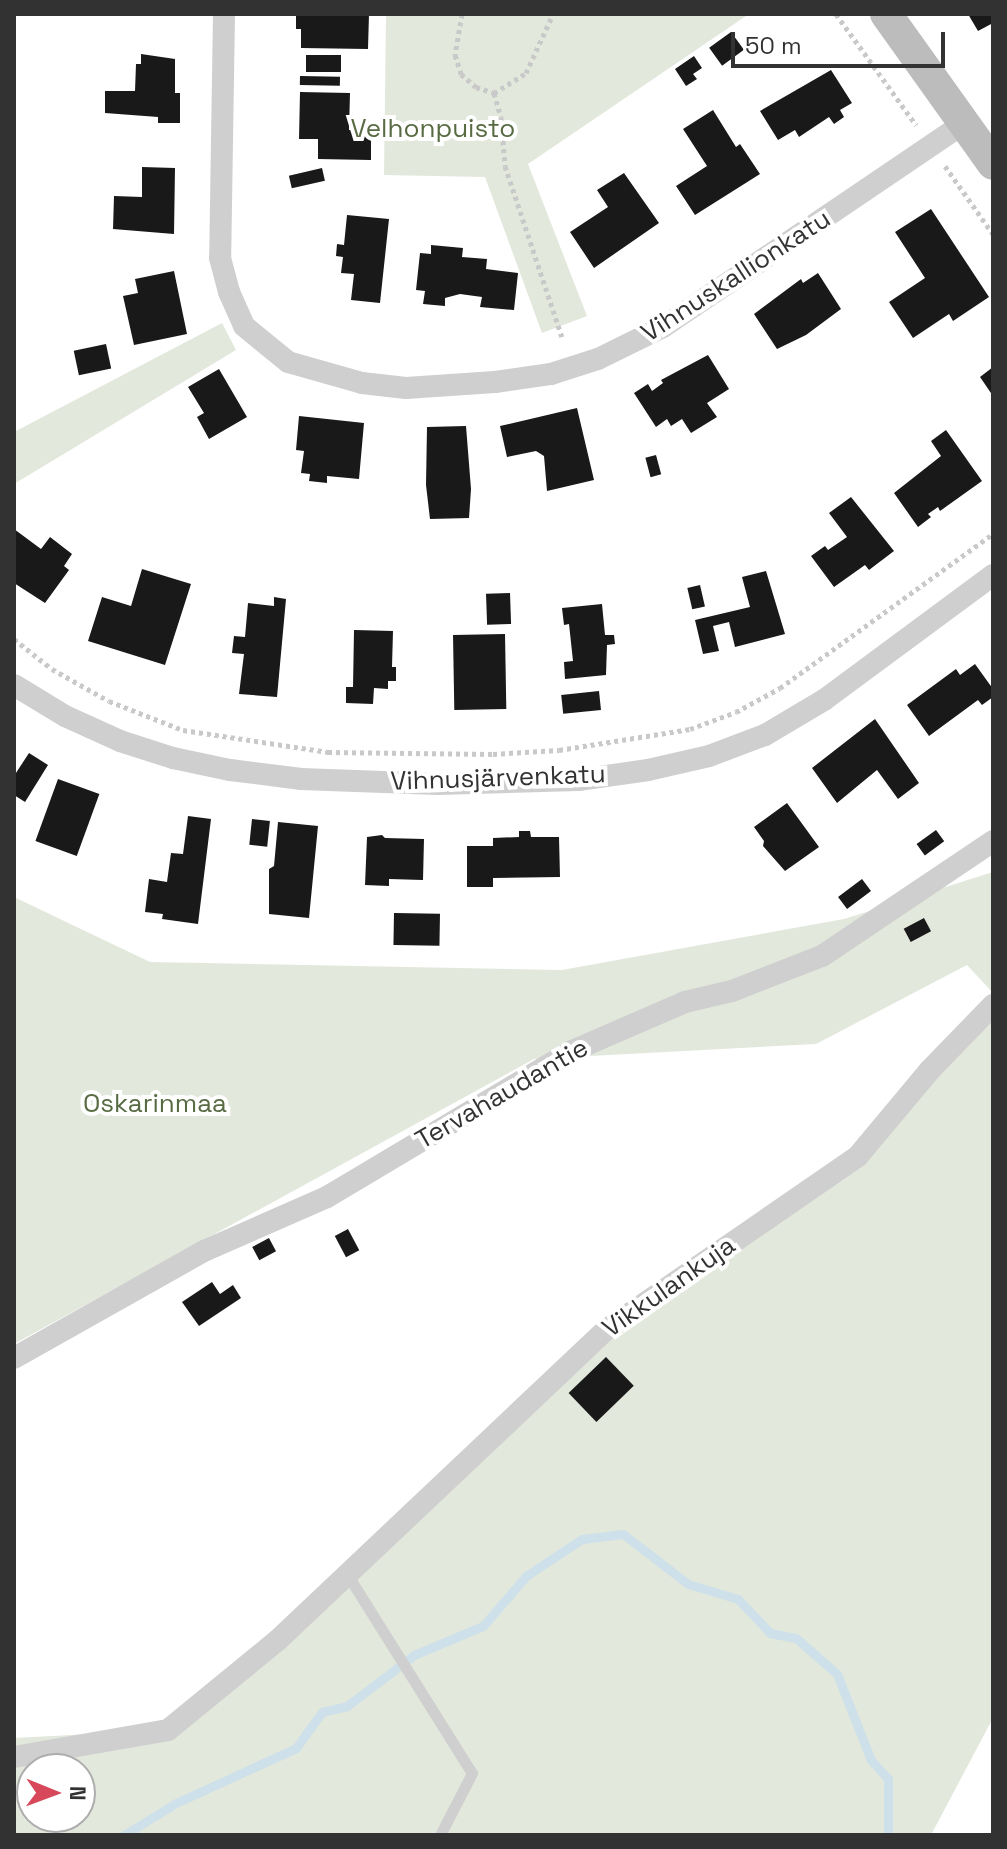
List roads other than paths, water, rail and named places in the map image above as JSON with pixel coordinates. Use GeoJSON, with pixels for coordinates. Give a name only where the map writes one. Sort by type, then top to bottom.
{"type":"FeatureCollection","features":[{"type":"Feature","properties":{"kind":"street","name":"Vihnuskallionkatu"},"geometry":{"type":"LineString","coordinates":[[224,14],[220,258],[229,292],[244,326],[288,362],[362,383],[406,388],[495,382],[551,374],[598,359],[663,327],[964,123]]}},
{"type":"Feature","properties":{"kind":"street"},"geometry":{"type":"LineString","coordinates":[[886,14],[993,164]]}},
{"type":"Feature","properties":{"kind":"street","name":"Vihnusjärvenkatu"},"geometry":{"type":"LineString","coordinates":[[14,685],[65,716],[120,741],[173,758],[230,770],[301,779],[438,784],[578,780],[709,756],[765,735],[824,700],[993,575]]}},
{"type":"Feature","properties":{"kind":"street","name":"Tervahaudantie"},"geometry":{"type":"LineString","coordinates":[[14,1358],[204,1251],[327,1197],[572,1051],[685,1002],[732,991],[822,956],[993,841]]}},
{"type":"Feature","properties":{"kind":"street","name":"Vikkulankuja"},"geometry":{"type":"LineString","coordinates":[[14,1757],[168,1730],[278,1640],[606,1330],[858,1156],[929,1071],[993,1005]]}},
{"type":"Feature","properties":{"kind":"lane"},"geometry":{"type":"LineString","coordinates":[[347,1574],[472,1773],[440,1835]]}},
{"type":"Feature","properties":{"kind":"waterway"},"geometry":{"type":"LineString","coordinates":[[124,1835],[176,1803],[296,1748],[322,1712],[347,1706],[414,1655],[483,1626],[526,1576],[582,1539],[623,1534],[688,1584],[738,1599],[770,1633],[796,1638],[837,1674],[871,1760],[888,1779],[888,1835]]}},
{"type":"Feature","properties":{"kind":"park label","name":"Velhonpuisto"},"geometry":{"type":"Point","coordinates":[433,129]}},
{"type":"Feature","properties":{"kind":"park label","name":"Oskarinmaa"},"geometry":{"type":"Point","coordinates":[155,1104]}}]}
